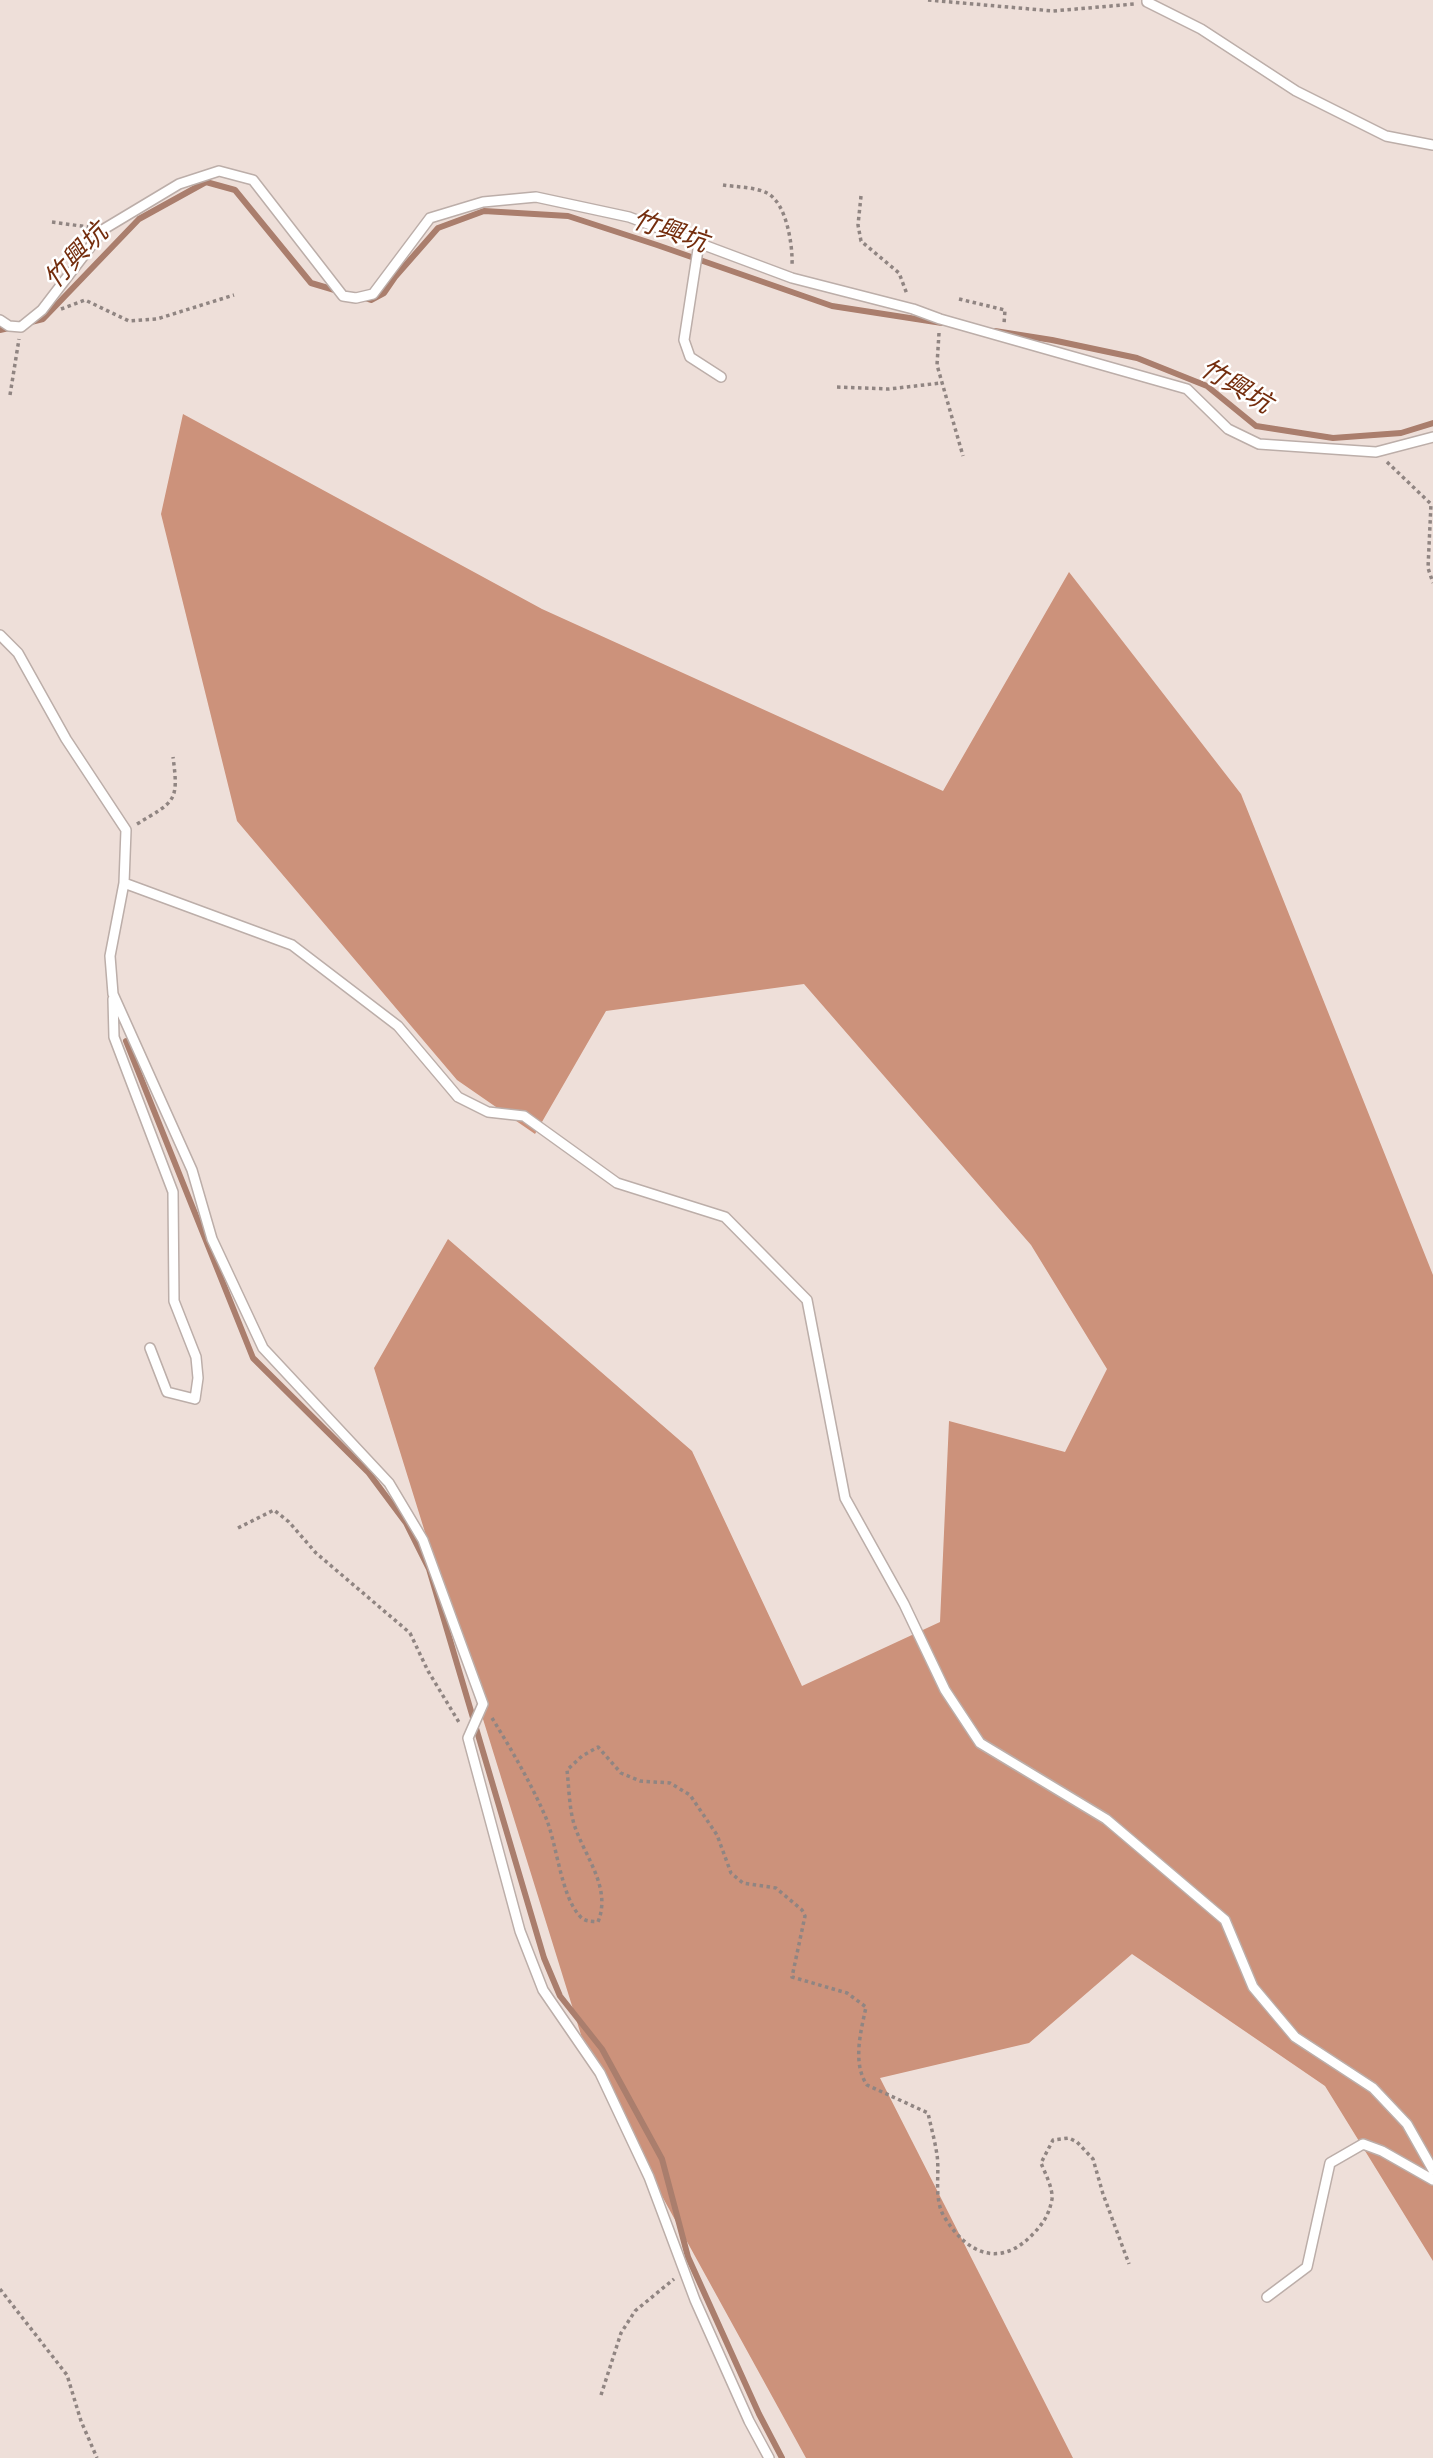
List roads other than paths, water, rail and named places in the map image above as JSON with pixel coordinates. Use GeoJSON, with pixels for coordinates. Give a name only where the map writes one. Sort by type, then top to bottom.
{"type":"FeatureCollection","features":[{"type":"Feature","properties":{"kind":"lane"},"geometry":{"type":"LineString","coordinates":[[1147,1],[1201,29],[1296,91],[1386,136],[1433,145]]}},
{"type":"Feature","properties":{"kind":"lane"},"geometry":{"type":"LineString","coordinates":[[0,320],[9,326],[21,327],[34,318],[104,229],[179,184],[219,171],[253,180],[343,296],[352,299],[373,294],[430,218],[483,202],[536,197],[629,217],[792,278],[913,309],[1187,389],[1228,429],[1259,444],[1376,452],[1433,437]]}},
{"type":"Feature","properties":{"kind":"lane"},"geometry":{"type":"LineString","coordinates":[[699,243],[684,340],[690,357],[721,377]]}},
{"type":"Feature","properties":{"kind":"lane"},"geometry":{"type":"LineString","coordinates":[[0,635],[18,653],[66,739],[126,830],[124,883],[110,956],[114,1037],[173,1192],[174,1301],[196,1357],[198,1378],[195,1399],[167,1392],[150,1348]]}},
{"type":"Feature","properties":{"kind":"lane"},"geometry":{"type":"LineString","coordinates":[[124,883],[292,945],[398,1026],[458,1097],[488,1112],[524,1116],[617,1183],[725,1217],[807,1300],[845,1498],[904,1604],[945,1690],[980,1743],[1106,1819],[1224,1920],[1252,1987],[1295,2036],[1373,2088],[1407,2124],[1433,2170]]}},
{"type":"Feature","properties":{"kind":"lane"},"geometry":{"type":"LineString","coordinates":[[113,993],[192,1170],[212,1239],[263,1348],[388,1483],[423,1540],[483,1704],[468,1738],[520,1931],[543,1990],[600,2073],[649,2177],[683,2271],[749,2421],[769,2458]]}},
{"type":"Feature","properties":{"kind":"lane"},"geometry":{"type":"LineString","coordinates":[[1267,2297],[1307,2267],[1330,2163],[1363,2144],[1382,2151],[1433,2180]]}},
{"type":"Feature","properties":{"kind":"waterway","name":"竹興坑"},"geometry":{"type":"LineString","coordinates":[[27,323],[43,319],[139,219],[206,182],[235,190],[311,283],[338,291]]}},
{"type":"Feature","properties":{"kind":"waterway","name":"竹興坑"},"geometry":{"type":"LineString","coordinates":[[362,297],[371,300],[384,293],[438,228],[484,211],[568,216],[832,306],[942,323]]}},
{"type":"Feature","properties":{"kind":"waterway","name":"竹興坑"},"geometry":{"type":"LineString","coordinates":[[0,330],[13,327]]}},
{"type":"Feature","properties":{"kind":"waterway","name":"竹興坑"},"geometry":{"type":"LineString","coordinates":[[995,331],[1137,358],[1207,386],[1256,426],[1333,438],[1401,433],[1433,423]]}},
{"type":"Feature","properties":{"kind":"waterway"},"geometry":{"type":"LineString","coordinates":[[126,1041],[253,1358],[368,1472],[406,1523],[429,1569],[544,1958],[560,1996],[602,2049],[662,2159],[688,2257],[759,2414],[782,2458]]}}]}
